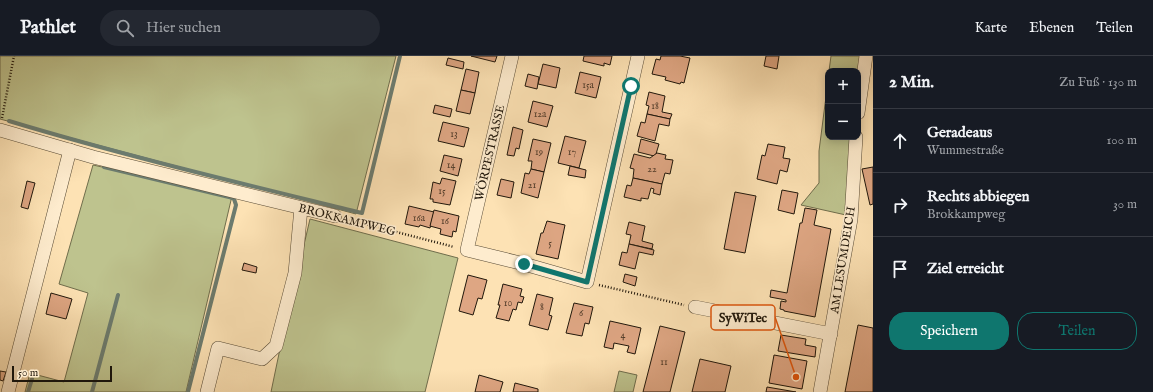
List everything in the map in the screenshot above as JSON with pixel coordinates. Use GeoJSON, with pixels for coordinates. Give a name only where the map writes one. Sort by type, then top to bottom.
{"type":"FeatureCollection","features":[{"type":"Feature","properties":{"kind":"street","name":"WÖRPESTRASSE"},"geometry":{"type":"LineString","coordinates":[[467,250],[512,56]]}},
{"type":"Feature","properties":{"kind":"street"},"geometry":{"type":"LineString","coordinates":[[467,250],[587,282],[638,56]]}},
{"type":"Feature","properties":{"kind":"street"},"geometry":{"type":"LineString","coordinates":[[859,104],[866,56]]}},
{"type":"Feature","properties":{"kind":"street","name":"BROKKAMPWEG"},"geometry":{"type":"LineString","coordinates":[[1,126],[70,150],[335,216]]}},
{"type":"Feature","properties":{"kind":"street","name":"AM LESUMDEICH"},"geometry":{"type":"LineString","coordinates":[[820,392],[851,219],[856,140]]}},
{"type":"Feature","properties":{"kind":"street"},"geometry":{"type":"LineString","coordinates":[[8,392],[70,150]]}},
{"type":"Feature","properties":{"kind":"street"},"geometry":{"type":"LineString","coordinates":[[207,392],[218,348],[262,359],[276,346],[295,273],[301,208]]}},
{"type":"Feature","properties":{"kind":"street"},"geometry":{"type":"LineString","coordinates":[[695,307],[831,334]]}},
{"type":"Feature","properties":{"kind":"path"},"geometry":{"type":"LineString","coordinates":[[1,126],[14,56]]}},
{"type":"Feature","properties":{"kind":"path","name":"BROKKAMPWEG"},"geometry":{"type":"LineString","coordinates":[[335,216],[467,250]]}},
{"type":"Feature","properties":{"kind":"path"},"geometry":{"type":"LineString","coordinates":[[587,282],[695,307]]}},
{"type":"Feature","properties":{"kind":"green space"},"geometry":{"type":"Polygon","coordinates":[[[0,56],[396,56],[356,214],[0,119],[0,56]]]}},
{"type":"Feature","properties":{"kind":"green space"},"geometry":{"type":"Polygon","coordinates":[[[831,56],[861,56],[859,68],[829,68],[831,56]]]}},
{"type":"Feature","properties":{"kind":"green space"},"geometry":{"type":"Polygon","coordinates":[[[825,104],[825,140],[851,140],[846,215],[801,205],[819,183],[819,151],[825,104]]]}},
{"type":"Feature","properties":{"kind":"green space"},"geometry":{"type":"Polygon","coordinates":[[[93,165],[232,196],[186,392],[25,392],[30,373],[64,382],[88,293],[59,284],[93,165]]]}},
{"type":"Feature","properties":{"kind":"green space"},"geometry":{"type":"Polygon","coordinates":[[[310,219],[458,258],[425,392],[271,392],[310,219]]]}},
{"type":"Feature","properties":{"kind":"green space"},"geometry":{"type":"Polygon","coordinates":[[[619,371],[637,375],[633,392],[614,392],[619,371]]]}},
{"type":"Feature","properties":{"kind":"building"},"geometry":{"type":"Polygon","coordinates":[[[471,56],[497,56],[495,62],[471,56]]]}},
{"type":"Feature","properties":{"kind":"building"},"geometry":{"type":"Polygon","coordinates":[[[584,56],[612,56],[610,65],[604,63],[604,66],[583,61],[584,56]]]}},
{"type":"Feature","properties":{"kind":"building"},"geometry":{"type":"Polygon","coordinates":[[[661,56],[680,56],[690,58],[684,83],[681,82],[680,84],[665,80],[666,77],[652,74],[656,59],[660,60],[661,56]]]}},
{"type":"Feature","properties":{"kind":"building"},"geometry":{"type":"Polygon","coordinates":[[[766,56],[779,56],[777,69],[764,66],[766,56]]]}},
{"type":"Feature","properties":{"kind":"building"},"geometry":{"type":"Polygon","coordinates":[[[448,58],[464,62],[463,69],[446,65],[448,58]]]}},
{"type":"Feature","properties":{"kind":"building"},"geometry":{"type":"Polygon","coordinates":[[[543,64],[560,68],[556,88],[538,84],[543,64]]]}},
{"type":"Feature","properties":{"kind":"building"},"geometry":{"type":"Polygon","coordinates":[[[466,69],[479,72],[475,93],[461,90],[466,69]]]}},
{"type":"Feature","properties":{"kind":"building"},"geometry":{"type":"Polygon","coordinates":[[[580,72],[601,77],[596,98],[575,93],[580,72]]]}},
{"type":"Feature","properties":{"kind":"building"},"geometry":{"type":"Polygon","coordinates":[[[528,74],[539,77],[537,89],[525,86],[528,74]]]}},
{"type":"Feature","properties":{"kind":"building"},"geometry":{"type":"Polygon","coordinates":[[[461,90],[475,93],[470,114],[456,111],[461,90]]]}},
{"type":"Feature","properties":{"kind":"building"},"geometry":{"type":"Polygon","coordinates":[[[649,92],[665,96],[662,112],[672,114],[670,119],[647,114],[649,106],[646,105],[649,92]]]}},
{"type":"Feature","properties":{"kind":"building"},"geometry":{"type":"Polygon","coordinates":[[[533,101],[553,106],[547,127],[528,122],[533,101]]]}},
{"type":"Feature","properties":{"kind":"building"},"geometry":{"type":"Polygon","coordinates":[[[435,105],[452,109],[450,117],[433,113],[435,105]]]}},
{"type":"Feature","properties":{"kind":"building"},"geometry":{"type":"Polygon","coordinates":[[[647,114],[670,119],[669,126],[659,124],[655,141],[637,136],[641,122],[645,123],[647,114]]]}},
{"type":"Feature","properties":{"kind":"building"},"geometry":{"type":"Polygon","coordinates":[[[443,122],[469,128],[464,147],[438,141],[443,122]]]}},
{"type":"Feature","properties":{"kind":"building"},"geometry":{"type":"Polygon","coordinates":[[[513,127],[523,130],[519,149],[516,148],[514,156],[507,155],[513,127]]]}},
{"type":"Feature","properties":{"kind":"building"},"geometry":{"type":"Polygon","coordinates":[[[565,136],[586,141],[579,168],[558,163],[565,136]]]}},
{"type":"Feature","properties":{"kind":"building"},"geometry":{"type":"Polygon","coordinates":[[[533,139],[551,143],[544,172],[531,169],[532,161],[528,161],[533,139]]]}},
{"type":"Feature","properties":{"kind":"building"},"geometry":{"type":"Polygon","coordinates":[[[641,139],[659,144],[654,156],[638,152],[641,139]]]}},
{"type":"Feature","properties":{"kind":"building"},"geometry":{"type":"Polygon","coordinates":[[[768,144],[785,147],[783,158],[790,159],[787,172],[780,170],[777,184],[757,179],[762,155],[765,156],[768,144]]]}},
{"type":"Feature","properties":{"kind":"building"},"geometry":{"type":"Polygon","coordinates":[[[657,153],[666,155],[665,159],[673,160],[670,174],[665,173],[662,184],[633,178],[634,169],[630,168],[634,154],[650,158],[657,153]]]}},
{"type":"Feature","properties":{"kind":"building"},"geometry":{"type":"Polygon","coordinates":[[[444,155],[462,159],[458,176],[440,171],[444,155]]]}},
{"type":"Feature","properties":{"kind":"building"},"geometry":{"type":"Polygon","coordinates":[[[570,166],[586,170],[585,178],[568,175],[570,166]]]}},
{"type":"Feature","properties":{"kind":"building"},"geometry":{"type":"Polygon","coordinates":[[[873,167],[873,204],[870,205],[862,169],[873,167]]]}},
{"type":"Feature","properties":{"kind":"building"},"geometry":{"type":"Polygon","coordinates":[[[531,169],[544,172],[538,198],[521,193],[525,173],[529,174],[531,169]]]}},
{"type":"Feature","properties":{"kind":"building"},"geometry":{"type":"Polygon","coordinates":[[[442,178],[456,181],[450,205],[433,202],[433,199],[430,199],[433,182],[440,184],[442,178]]]}},
{"type":"Feature","properties":{"kind":"building"},"geometry":{"type":"Polygon","coordinates":[[[633,178],[662,184],[660,195],[653,193],[654,189],[651,188],[648,199],[641,198],[641,201],[624,197],[627,185],[631,186],[633,178]]]}},
{"type":"Feature","properties":{"kind":"building"},"geometry":{"type":"Polygon","coordinates":[[[501,179],[514,182],[511,198],[497,195],[501,179]]]}},
{"type":"Feature","properties":{"kind":"building"},"geometry":{"type":"Polygon","coordinates":[[[27,181],[35,183],[28,209],[21,207],[27,181]]]}},
{"type":"Feature","properties":{"kind":"building"},"geometry":{"type":"Polygon","coordinates":[[[782,190],[798,193],[794,214],[778,210],[782,190]]]}},
{"type":"Feature","properties":{"kind":"building"},"geometry":{"type":"Polygon","coordinates":[[[735,192],[756,196],[745,253],[724,249],[735,192]]]}},
{"type":"Feature","properties":{"kind":"building"},"geometry":{"type":"Polygon","coordinates":[[[409,206],[434,212],[430,228],[420,225],[419,227],[405,224],[409,206]]]}},
{"type":"Feature","properties":{"kind":"building"},"geometry":{"type":"Polygon","coordinates":[[[805,208],[817,210],[814,225],[831,229],[815,317],[784,311],[780,309],[781,301],[786,302],[786,300],[770,297],[771,290],[787,293],[800,223],[802,223],[805,208]]]}},
{"type":"Feature","properties":{"kind":"building"},"geometry":{"type":"Polygon","coordinates":[[[434,210],[459,216],[456,232],[453,231],[452,237],[440,234],[441,229],[430,226],[434,210]]]}},
{"type":"Feature","properties":{"kind":"building"},"geometry":{"type":"Polygon","coordinates":[[[547,221],[565,225],[558,259],[536,254],[541,233],[543,233],[547,221]]]}},
{"type":"Feature","properties":{"kind":"building"},"geometry":{"type":"Polygon","coordinates":[[[629,222],[645,226],[642,241],[653,244],[652,249],[629,244],[631,235],[626,234],[629,222]]]}},
{"type":"Feature","properties":{"kind":"building"},"geometry":{"type":"Polygon","coordinates":[[[629,244],[654,250],[653,255],[639,252],[635,269],[619,265],[622,252],[627,253],[629,244]]]}},
{"type":"Feature","properties":{"kind":"building"},"geometry":{"type":"Polygon","coordinates":[[[244,263],[257,267],[256,273],[242,270],[244,263]]]}},
{"type":"Feature","properties":{"kind":"building"},"geometry":{"type":"Polygon","coordinates":[[[625,274],[637,277],[635,286],[623,282],[625,274]]]}},
{"type":"Feature","properties":{"kind":"building"},"geometry":{"type":"Polygon","coordinates":[[[468,275],[487,280],[482,299],[478,298],[473,315],[459,311],[468,275]]]}},
{"type":"Feature","properties":{"kind":"building"},"geometry":{"type":"Polygon","coordinates":[[[503,284],[522,289],[520,296],[524,297],[522,303],[518,302],[516,310],[513,309],[509,321],[496,318],[500,305],[498,305],[503,284]]]}},
{"type":"Feature","properties":{"kind":"building"},"geometry":{"type":"Polygon","coordinates":[[[51,293],[72,299],[66,319],[46,314],[51,293]]]}},
{"type":"Feature","properties":{"kind":"building"},"geometry":{"type":"Polygon","coordinates":[[[537,294],[553,298],[549,315],[552,316],[548,330],[529,325],[537,294]]]}},
{"type":"Feature","properties":{"kind":"building"},"geometry":{"type":"Polygon","coordinates":[[[574,303],[593,307],[589,324],[585,323],[582,336],[566,333],[574,303]]]}},
{"type":"Feature","properties":{"kind":"building"},"geometry":{"type":"Polygon","coordinates":[[[610,321],[641,328],[635,354],[627,352],[629,346],[614,343],[613,349],[604,347],[610,321]]]}},
{"type":"Feature","properties":{"kind":"building"},"geometry":{"type":"Polygon","coordinates":[[[858,325],[873,328],[873,392],[845,392],[858,325]]]}},
{"type":"Feature","properties":{"kind":"building"},"geometry":{"type":"Polygon","coordinates":[[[660,326],[685,332],[670,392],[643,392],[660,326]]]}},
{"type":"Feature","properties":{"kind":"building"},"geometry":{"type":"Polygon","coordinates":[[[781,335],[806,339],[805,345],[816,347],[815,357],[778,351],[781,335]]]}},
{"type":"Feature","properties":{"kind":"building"},"geometry":{"type":"Polygon","coordinates":[[[774,355],[807,361],[802,389],[769,383],[774,355]]]}},
{"type":"Feature","properties":{"kind":"building"},"geometry":{"type":"Polygon","coordinates":[[[700,359],[731,366],[725,392],[692,392],[700,359]]]}},
{"type":"Feature","properties":{"kind":"building"},"geometry":{"type":"Polygon","coordinates":[[[0,371],[6,372],[3,381],[0,380],[0,371]]]}},
{"type":"Feature","properties":{"kind":"building"},"geometry":{"type":"Polygon","coordinates":[[[479,375],[503,382],[500,392],[475,392],[479,375]]]}},
{"type":"Feature","properties":{"kind":"building"},"geometry":{"type":"Polygon","coordinates":[[[515,383],[538,389],[538,392],[513,392],[515,383]]]}},
{"type":"Feature","properties":{"kind":"building"},"geometry":{"type":"Polygon","coordinates":[[[767,387],[796,392],[766,392],[767,387]]]}},
{"type":"Feature","properties":{"kind":"waterway"},"geometry":{"type":"LineString","coordinates":[[9,121],[141,158],[362,213],[400,56]]}},
{"type":"Feature","properties":{"kind":"waterway"},"geometry":{"type":"LineString","coordinates":[[104,167],[234,199],[236,205],[188,392]]}},
{"type":"Feature","properties":{"kind":"waterway"},"geometry":{"type":"LineString","coordinates":[[92,392],[118,295]]}},
{"type":"Feature","properties":{"kind":"waterway"},"geometry":{"type":"LineString","coordinates":[[28,392],[32,379]]}},
{"type":"Feature","properties":{"kind":"place","name":"SyWiTec"},"geometry":{"type":"Point","coordinates":[796,377]}},
{"type":"Feature","properties":{"kind":"route"},"geometry":{"type":"LineString","coordinates":[[524,264],[587,282],[631,86]]}}]}
